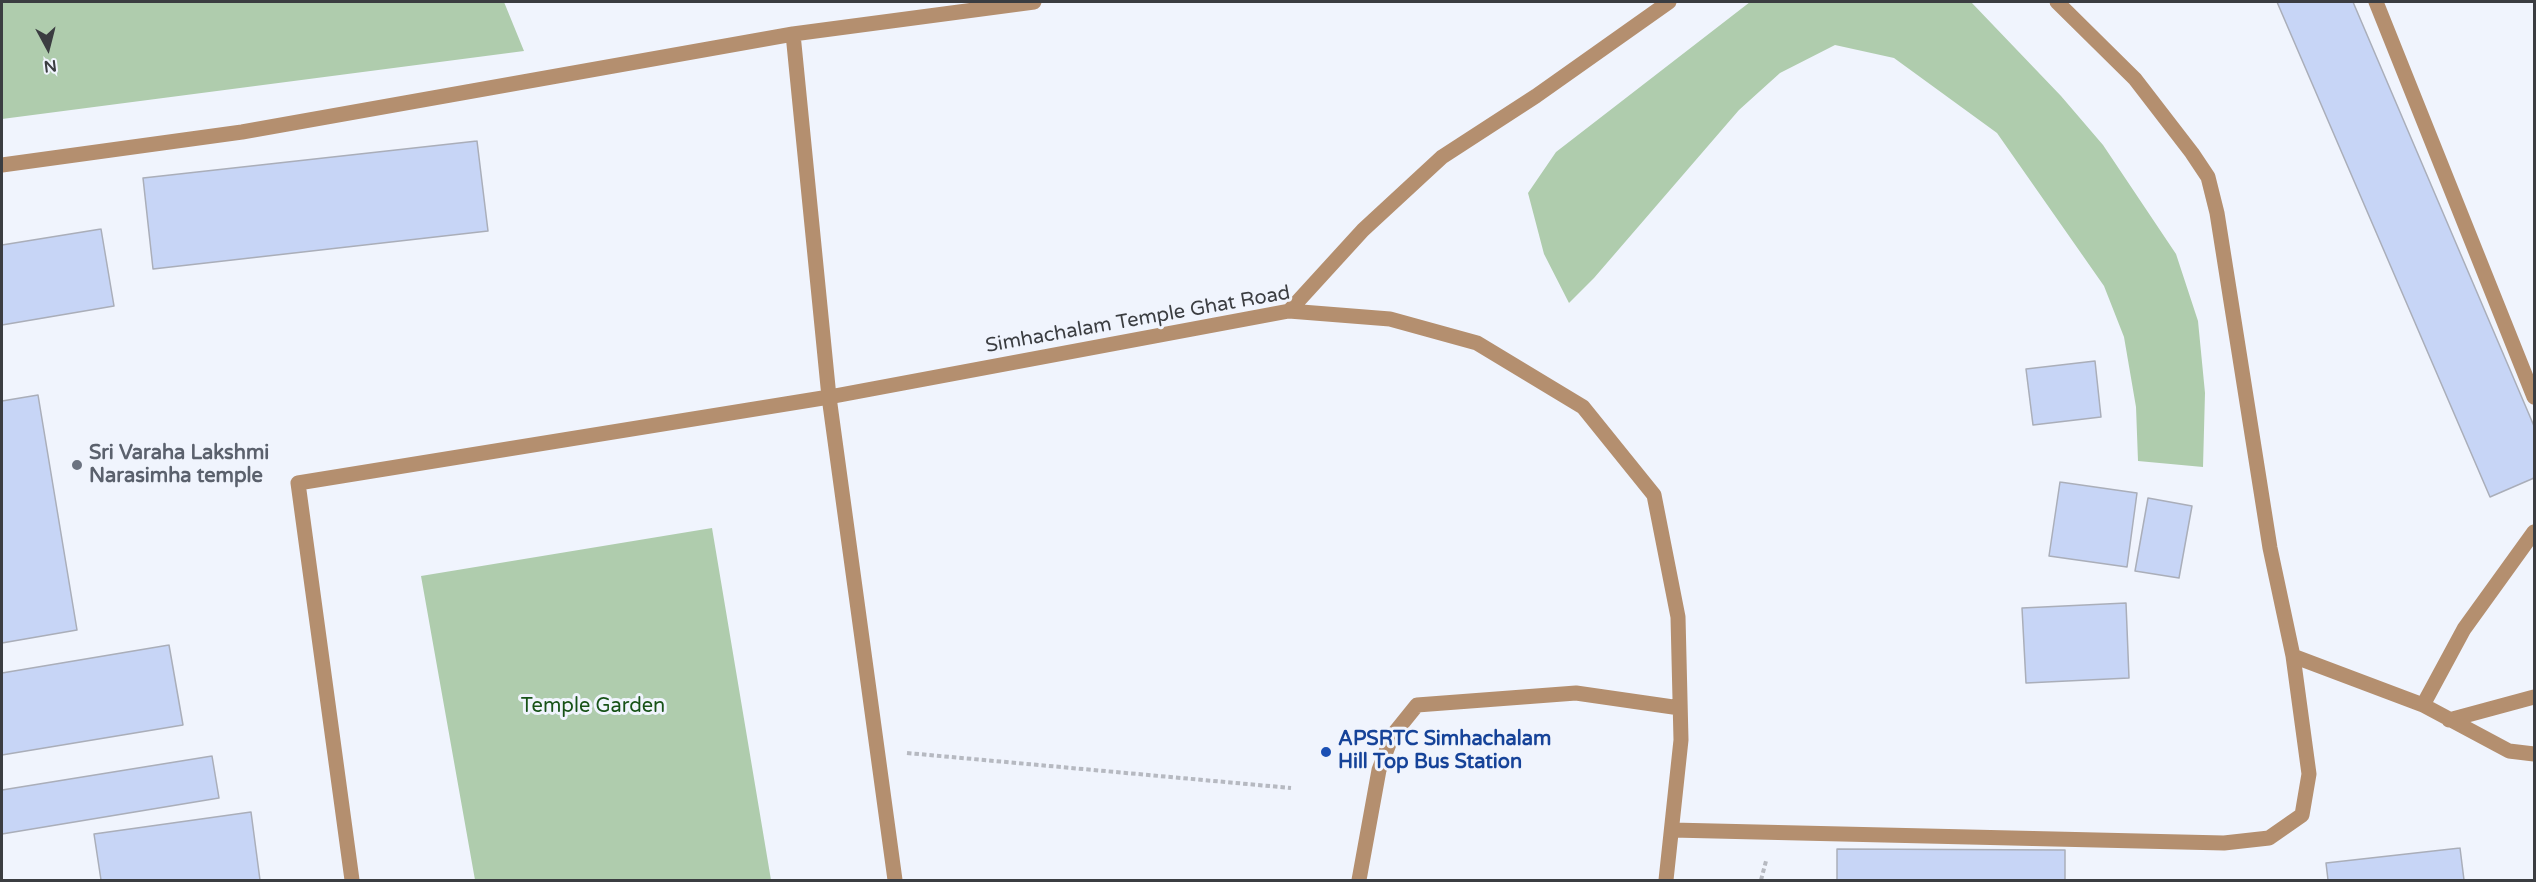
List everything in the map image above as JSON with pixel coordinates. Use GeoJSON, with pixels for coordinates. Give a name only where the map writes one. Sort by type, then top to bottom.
{"type":"FeatureCollection","features":[{"type":"Feature","properties":{"kind":"street"},"geometry":{"type":"LineString","coordinates":[[2,165],[242,132],[794,34],[1034,2]]}},
{"type":"Feature","properties":{"kind":"street"},"geometry":{"type":"LineString","coordinates":[[1289,311],[1363,230],[1442,157],[1536,96],[1669,2]]}},
{"type":"Feature","properties":{"kind":"street"},"geometry":{"type":"LineString","coordinates":[[1672,830],[2224,843],[2269,838],[2302,815],[2309,774],[2293,656],[2270,548],[2217,213],[2208,177],[2135,79],[2056,2]]}},
{"type":"Feature","properties":{"kind":"street"},"geometry":{"type":"LineString","coordinates":[[2376,2],[2535,397]]}},
{"type":"Feature","properties":{"kind":"street"},"geometry":{"type":"LineString","coordinates":[[794,34],[829,397],[895,880]]}},
{"type":"Feature","properties":{"kind":"street","name":"Simhachalam Temple Ghat Road"},"geometry":{"type":"LineString","coordinates":[[352,880],[298,483],[829,397],[1289,311],[1390,319],[1477,343],[1583,407],[1654,495],[1678,617],[1681,740],[1666,880]]}},
{"type":"Feature","properties":{"kind":"street"},"geometry":{"type":"LineString","coordinates":[[2423,705],[2464,629],[2535,532]]}},
{"type":"Feature","properties":{"kind":"street"},"geometry":{"type":"LineString","coordinates":[[2293,656],[2423,705],[2509,751],[2535,754]]}},
{"type":"Feature","properties":{"kind":"street"},"geometry":{"type":"LineString","coordinates":[[1359,880],[1379,770],[1392,736],[1417,705],[1576,693],[1680,708]]}},
{"type":"Feature","properties":{"kind":"street"},"geometry":{"type":"LineString","coordinates":[[2449,720],[2535,698]]}},
{"type":"Feature","properties":{"kind":"path"},"geometry":{"type":"LineString","coordinates":[[877,750],[1291,788]]}},
{"type":"Feature","properties":{"kind":"green space"},"geometry":{"type":"Polygon","coordinates":[[[2,2],[504,2],[524,51],[2,119],[2,2]]]}},
{"type":"Feature","properties":{"kind":"green space"},"geometry":{"type":"Polygon","coordinates":[[[1750,2],[1971,2],[2061,96],[2103,145],[2176,254],[2198,321],[2205,393],[2203,467],[2138,461],[2136,407],[2124,337],[2104,286],[1997,133],[1894,58],[1835,45],[1780,73],[1739,110],[1594,278],[1569,303],[1544,254],[1528,193],[1556,152],[1750,2]]]}},
{"type":"Feature","properties":{"kind":"green space","name":"Temple Garden"},"geometry":{"type":"Polygon","coordinates":[[[712,528],[771,880],[475,880],[421,576],[712,528]]]}},
{"type":"Feature","properties":{"kind":"building"},"geometry":{"type":"Polygon","coordinates":[[[2277,2],[2353,2],[2534,426],[2534,478],[2490,497],[2277,2]]]}},
{"type":"Feature","properties":{"kind":"building"},"geometry":{"type":"Polygon","coordinates":[[[477,141],[488,231],[153,269],[143,178],[477,141]]]}},
{"type":"Feature","properties":{"kind":"building"},"geometry":{"type":"Polygon","coordinates":[[[101,229],[114,306],[2,325],[2,245],[101,229]]]}},
{"type":"Feature","properties":{"kind":"building"},"geometry":{"type":"Polygon","coordinates":[[[2095,361],[2101,417],[2033,425],[2026,369],[2095,361]]]}},
{"type":"Feature","properties":{"kind":"building"},"geometry":{"type":"Polygon","coordinates":[[[38,395],[77,630],[2,643],[2,401],[38,395]]]}},
{"type":"Feature","properties":{"kind":"building"},"geometry":{"type":"Polygon","coordinates":[[[2060,482],[2137,493],[2127,567],[2049,556],[2060,482]]]}},
{"type":"Feature","properties":{"kind":"building"},"geometry":{"type":"Polygon","coordinates":[[[2148,498],[2192,506],[2179,578],[2135,571],[2148,498]]]}},
{"type":"Feature","properties":{"kind":"building"},"geometry":{"type":"Polygon","coordinates":[[[2126,603],[2129,678],[2026,683],[2022,608],[2126,603]]]}},
{"type":"Feature","properties":{"kind":"building"},"geometry":{"type":"Polygon","coordinates":[[[169,645],[183,725],[2,755],[2,673],[169,645]]]}},
{"type":"Feature","properties":{"kind":"building"},"geometry":{"type":"Polygon","coordinates":[[[212,756],[219,798],[2,834],[2,790],[212,756]]]}},
{"type":"Feature","properties":{"kind":"building"},"geometry":{"type":"Polygon","coordinates":[[[251,812],[260,880],[101,880],[94,834],[251,812]]]}},
{"type":"Feature","properties":{"kind":"building"},"geometry":{"type":"Polygon","coordinates":[[[2460,848],[2464,880],[2328,880],[2326,863],[2460,848]]]}},
{"type":"Feature","properties":{"kind":"building"},"geometry":{"type":"Polygon","coordinates":[[[1837,849],[2065,850],[2065,880],[1837,880],[1837,849]]]}},
{"type":"Feature","properties":{"kind":"place","name":"Sri Varaha Lakshmi Narasimha temple"},"geometry":{"type":"Point","coordinates":[77,465]}},
{"type":"Feature","properties":{"kind":"place","name":"APSRTC Simhachalam Hill Top Bus Station"},"geometry":{"type":"Point","coordinates":[1326,752]}}]}
